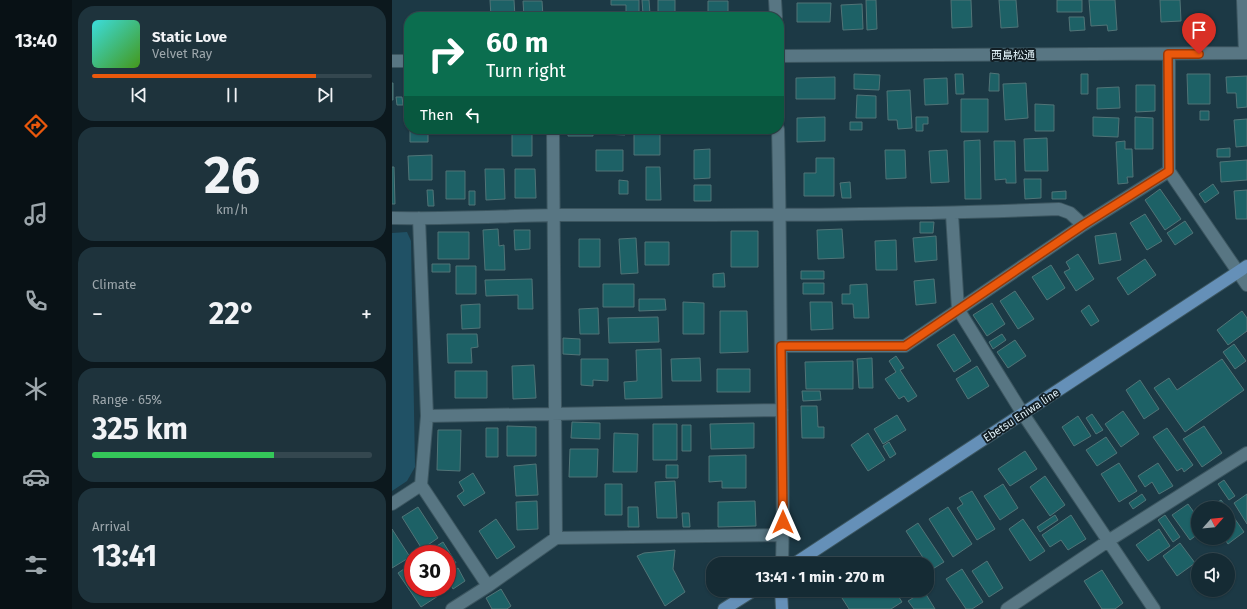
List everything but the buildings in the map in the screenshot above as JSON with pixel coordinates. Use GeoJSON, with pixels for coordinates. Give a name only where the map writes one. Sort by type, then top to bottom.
{"type":"FeatureCollection","features":[{"type":"Feature","properties":{"kind":"main road","name":"Ebetsu Eniwa line"},"geometry":{"type":"LineString","coordinates":[[805,557],[1243,269]]}},
{"type":"Feature","properties":{"kind":"main road"},"geometry":{"type":"LineString","coordinates":[[724,609],[743,597]]}},
{"type":"Feature","properties":{"kind":"main road"},"geometry":{"type":"LineString","coordinates":[[781,597],[782,609]]}},
{"type":"Feature","properties":{"kind":"street"},"geometry":{"type":"LineString","coordinates":[[775,0],[776,12]]}},
{"type":"Feature","properties":{"kind":"street"},"geometry":{"type":"LineString","coordinates":[[1244,0],[1246,53]]}},
{"type":"Feature","properties":{"kind":"street","name":"西島松通"},"geometry":{"type":"LineString","coordinates":[[784,56],[1246,53]]}},
{"type":"Feature","properties":{"kind":"street"},"geometry":{"type":"LineString","coordinates":[[1168,54],[1169,171],[1243,269],[1247,286]]}},
{"type":"Feature","properties":{"kind":"street"},"geometry":{"type":"LineString","coordinates":[[392,61],[404,61]]}},
{"type":"Feature","properties":{"kind":"street"},"geometry":{"type":"LineString","coordinates":[[553,134],[556,538]]}},
{"type":"Feature","properties":{"kind":"street"},"geometry":{"type":"LineString","coordinates":[[778,134],[782,557]]}},
{"type":"Feature","properties":{"kind":"street"},"geometry":{"type":"LineString","coordinates":[[781,346],[905,346],[1083,225],[1169,171]]}},
{"type":"Feature","properties":{"kind":"street"},"geometry":{"type":"LineString","coordinates":[[392,218],[554,215],[952,214],[1058,209],[1070,213],[1083,225]]}},
{"type":"Feature","properties":{"kind":"street"},"geometry":{"type":"LineString","coordinates":[[952,214],[958,309],[1023,414],[1154,609]]}},
{"type":"Feature","properties":{"kind":"street"},"geometry":{"type":"LineString","coordinates":[[419,218],[427,416],[421,485],[488,586]]}},
{"type":"Feature","properties":{"kind":"street"},"geometry":{"type":"LineString","coordinates":[[427,416],[782,410]]}},
{"type":"Feature","properties":{"kind":"street"},"geometry":{"type":"LineString","coordinates":[[1008,609],[1108,541],[1247,452]]}},
{"type":"Feature","properties":{"kind":"street"},"geometry":{"type":"LineString","coordinates":[[392,504],[421,485]]}},
{"type":"Feature","properties":{"kind":"street"},"geometry":{"type":"LineString","coordinates":[[452,609],[488,586],[556,538],[783,535]]}},
{"type":"Feature","properties":{"kind":"shaded area"},"geometry":{"type":"Polygon","coordinates":[[[407,232],[411,241],[415,467],[407,481],[392,491],[392,233],[407,232]]]}},
{"type":"Feature","properties":{"kind":"route"},"geometry":{"type":"LineString","coordinates":[[783,522],[781,346],[905,346],[1083,225],[1169,171],[1168,54],[1199,54]]}}]}
